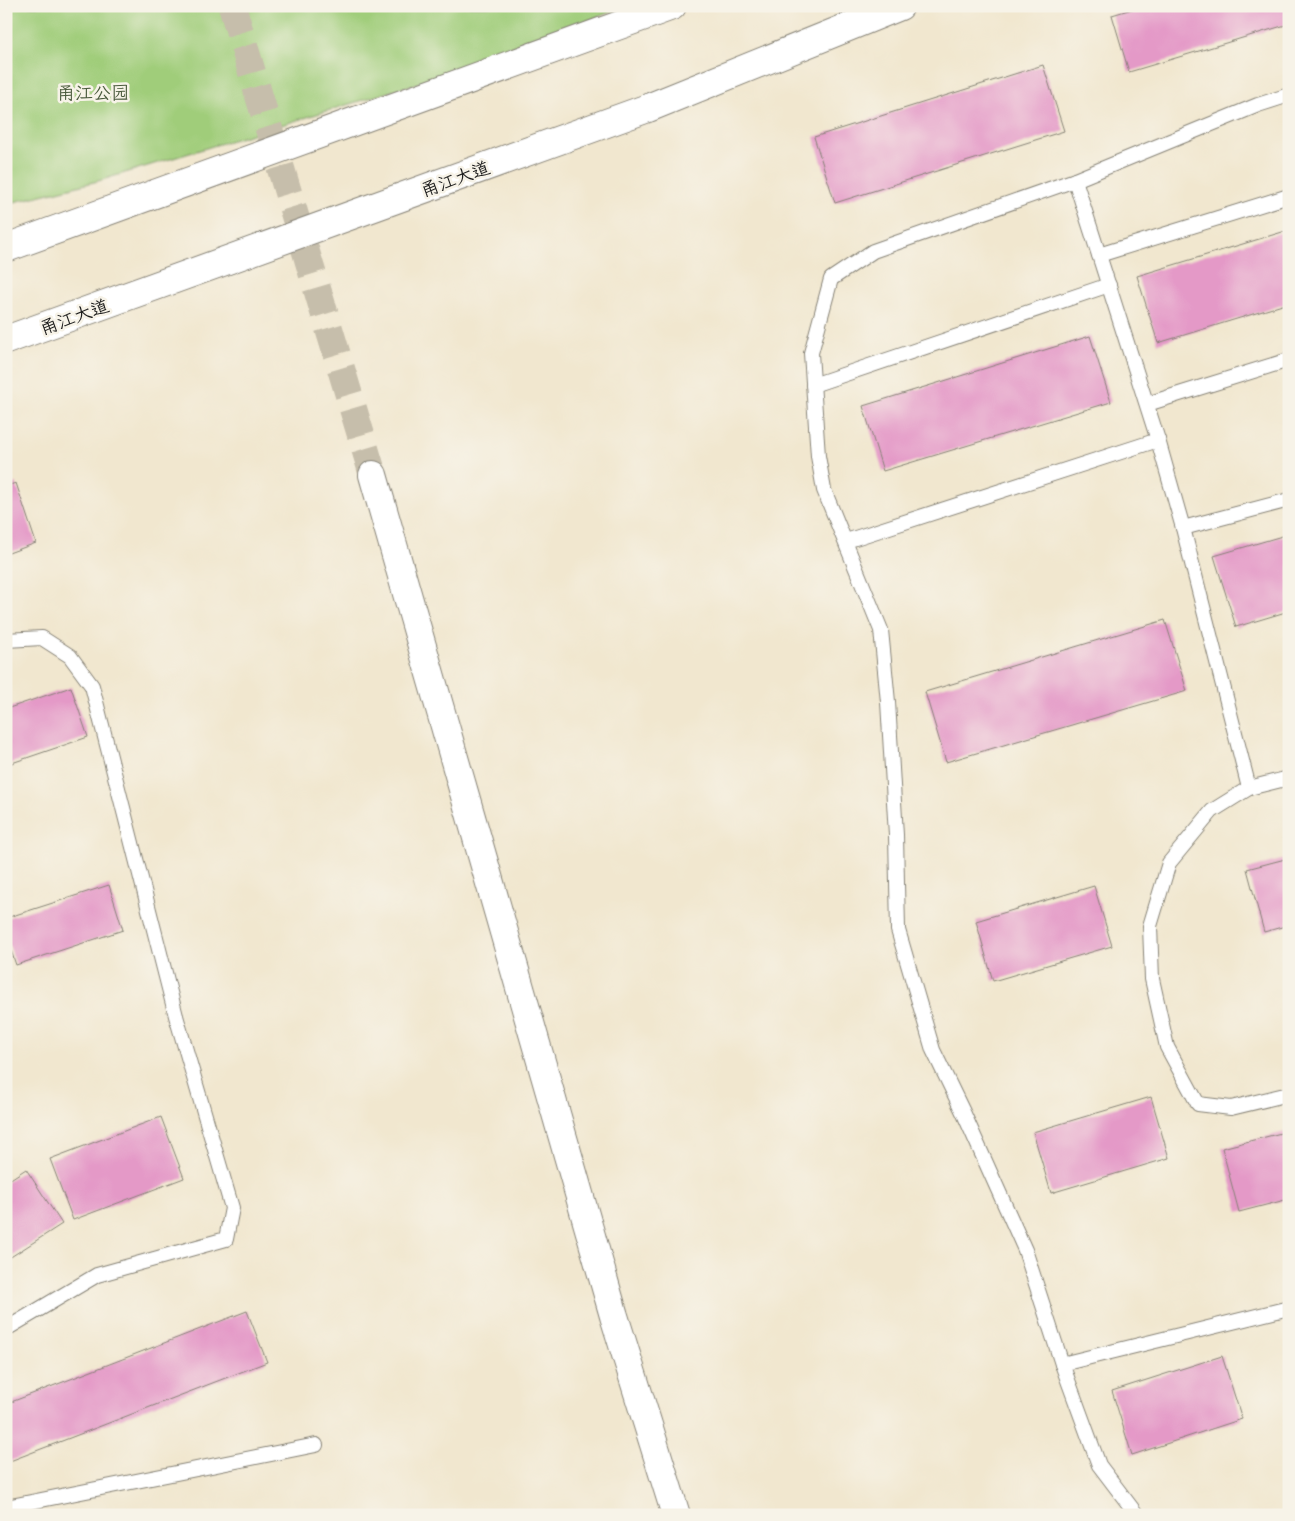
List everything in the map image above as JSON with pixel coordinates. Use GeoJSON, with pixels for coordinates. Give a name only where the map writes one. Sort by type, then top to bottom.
{"type":"FeatureCollection","features":[{"type":"Feature","properties":{"kind":"main road"},"geometry":{"type":"LineString","coordinates":[[6,248],[672,6]]}},
{"type":"Feature","properties":{"kind":"main road","name":"甬江大道"},"geometry":{"type":"LineString","coordinates":[[6,340],[648,108],[900,6]]}},
{"type":"Feature","properties":{"kind":"main road"},"geometry":{"type":"LineString","coordinates":[[373,475],[614,1316],[676,1515]]}},
{"type":"Feature","properties":{"kind":"lane"},"geometry":{"type":"LineString","coordinates":[[1137,1515],[1100,1465],[1062,1364],[1025,1250],[933,1050],[898,930],[896,835],[881,630],[824,490],[818,456],[811,353],[830,278],[873,251],[1075,180],[1258,105],[1289,95]]}},
{"type":"Feature","properties":{"kind":"lane"},"geometry":{"type":"LineString","coordinates":[[1075,180],[1158,440],[1249,788]]}},
{"type":"Feature","properties":{"kind":"lane"},"geometry":{"type":"LineString","coordinates":[[1100,255],[1289,196]]}},
{"type":"Feature","properties":{"kind":"lane"},"geometry":{"type":"LineString","coordinates":[[813,385],[1109,285]]}},
{"type":"Feature","properties":{"kind":"lane"},"geometry":{"type":"LineString","coordinates":[[1147,404],[1289,360]]}},
{"type":"Feature","properties":{"kind":"lane"},"geometry":{"type":"LineString","coordinates":[[846,541],[1158,440]]}},
{"type":"Feature","properties":{"kind":"lane"},"geometry":{"type":"LineString","coordinates":[[1182,528],[1289,500]]}},
{"type":"Feature","properties":{"kind":"lane"},"geometry":{"type":"LineString","coordinates":[[6,640],[42,638],[70,656],[92,686],[176,1016],[232,1208],[226,1239],[97,1275],[6,1329]]}},
{"type":"Feature","properties":{"kind":"lane"},"geometry":{"type":"LineString","coordinates":[[1289,778],[1249,788],[1212,811],[1169,863],[1150,926],[1152,979],[1167,1047],[1198,1104],[1232,1108],[1289,1094]]}},
{"type":"Feature","properties":{"kind":"lane"},"geometry":{"type":"LineString","coordinates":[[1062,1364],[1289,1308]]}},
{"type":"Feature","properties":{"kind":"lane"},"geometry":{"type":"LineString","coordinates":[[6,1507],[316,1445]]}},
{"type":"Feature","properties":{"kind":"green space","name":"甬江公园"},"geometry":{"type":"Polygon","coordinates":[[[6,6],[627,6],[428,80],[102,180],[6,204],[6,6]]]}},
{"type":"Feature","properties":{"kind":"building"},"geometry":{"type":"Polygon","coordinates":[[[1142,6],[1289,6],[1289,24],[1129,72],[1112,15],[1142,6]]]}},
{"type":"Feature","properties":{"kind":"building"},"geometry":{"type":"Polygon","coordinates":[[[1043,65],[1064,131],[835,203],[814,137],[1043,65]]]}},
{"type":"Feature","properties":{"kind":"building"},"geometry":{"type":"Polygon","coordinates":[[[1289,230],[1289,303],[1158,343],[1137,276],[1289,230]]]}},
{"type":"Feature","properties":{"kind":"building"},"geometry":{"type":"Polygon","coordinates":[[[1090,336],[1111,402],[883,471],[863,406],[1090,336]]]}},
{"type":"Feature","properties":{"kind":"building"},"geometry":{"type":"Polygon","coordinates":[[[16,483],[36,543],[6,554],[6,486],[16,483]]]}},
{"type":"Feature","properties":{"kind":"building"},"geometry":{"type":"Polygon","coordinates":[[[1289,534],[1289,611],[1236,627],[1214,556],[1289,534]]]}},
{"type":"Feature","properties":{"kind":"building"},"geometry":{"type":"Polygon","coordinates":[[[1165,620],[1187,691],[946,762],[925,692],[1165,620]]]}},
{"type":"Feature","properties":{"kind":"building"},"geometry":{"type":"Polygon","coordinates":[[[71,687],[88,737],[6,765],[6,709],[71,687]]]}},
{"type":"Feature","properties":{"kind":"building"},"geometry":{"type":"Polygon","coordinates":[[[1289,858],[1289,925],[1264,932],[1247,869],[1289,858]]]}},
{"type":"Feature","properties":{"kind":"building"},"geometry":{"type":"Polygon","coordinates":[[[109,885],[123,930],[16,965],[6,936],[6,918],[109,885]]]}},
{"type":"Feature","properties":{"kind":"building"},"geometry":{"type":"Polygon","coordinates":[[[1094,886],[1112,946],[993,981],[976,921],[1094,886]]]}},
{"type":"Feature","properties":{"kind":"building"},"geometry":{"type":"Polygon","coordinates":[[[1151,1097],[1169,1158],[1051,1193],[1033,1132],[1151,1097]]]}},
{"type":"Feature","properties":{"kind":"building"},"geometry":{"type":"Polygon","coordinates":[[[161,1117],[184,1178],[73,1220],[50,1159],[161,1117]]]}},
{"type":"Feature","properties":{"kind":"building"},"geometry":{"type":"Polygon","coordinates":[[[1289,1131],[1289,1199],[1239,1212],[1222,1148],[1289,1131]]]}},
{"type":"Feature","properties":{"kind":"building"},"geometry":{"type":"Polygon","coordinates":[[[26,1169],[62,1224],[6,1260],[6,1182],[26,1169]]]}},
{"type":"Feature","properties":{"kind":"building"},"geometry":{"type":"Polygon","coordinates":[[[247,1311],[267,1362],[10,1461],[6,1451],[6,1404],[247,1311]]]}},
{"type":"Feature","properties":{"kind":"building"},"geometry":{"type":"Polygon","coordinates":[[[1222,1356],[1242,1419],[1132,1455],[1112,1391],[1222,1356]]]}},
{"type":"Feature","properties":{"kind":"building"},"geometry":{"type":"Polygon","coordinates":[[[318,1510],[319,1515],[303,1515],[303,1514],[318,1510]]]}},
{"type":"Feature","properties":{"kind":"tunnel"},"geometry":{"type":"LineString","coordinates":[[232,6],[373,475]]}}]}
